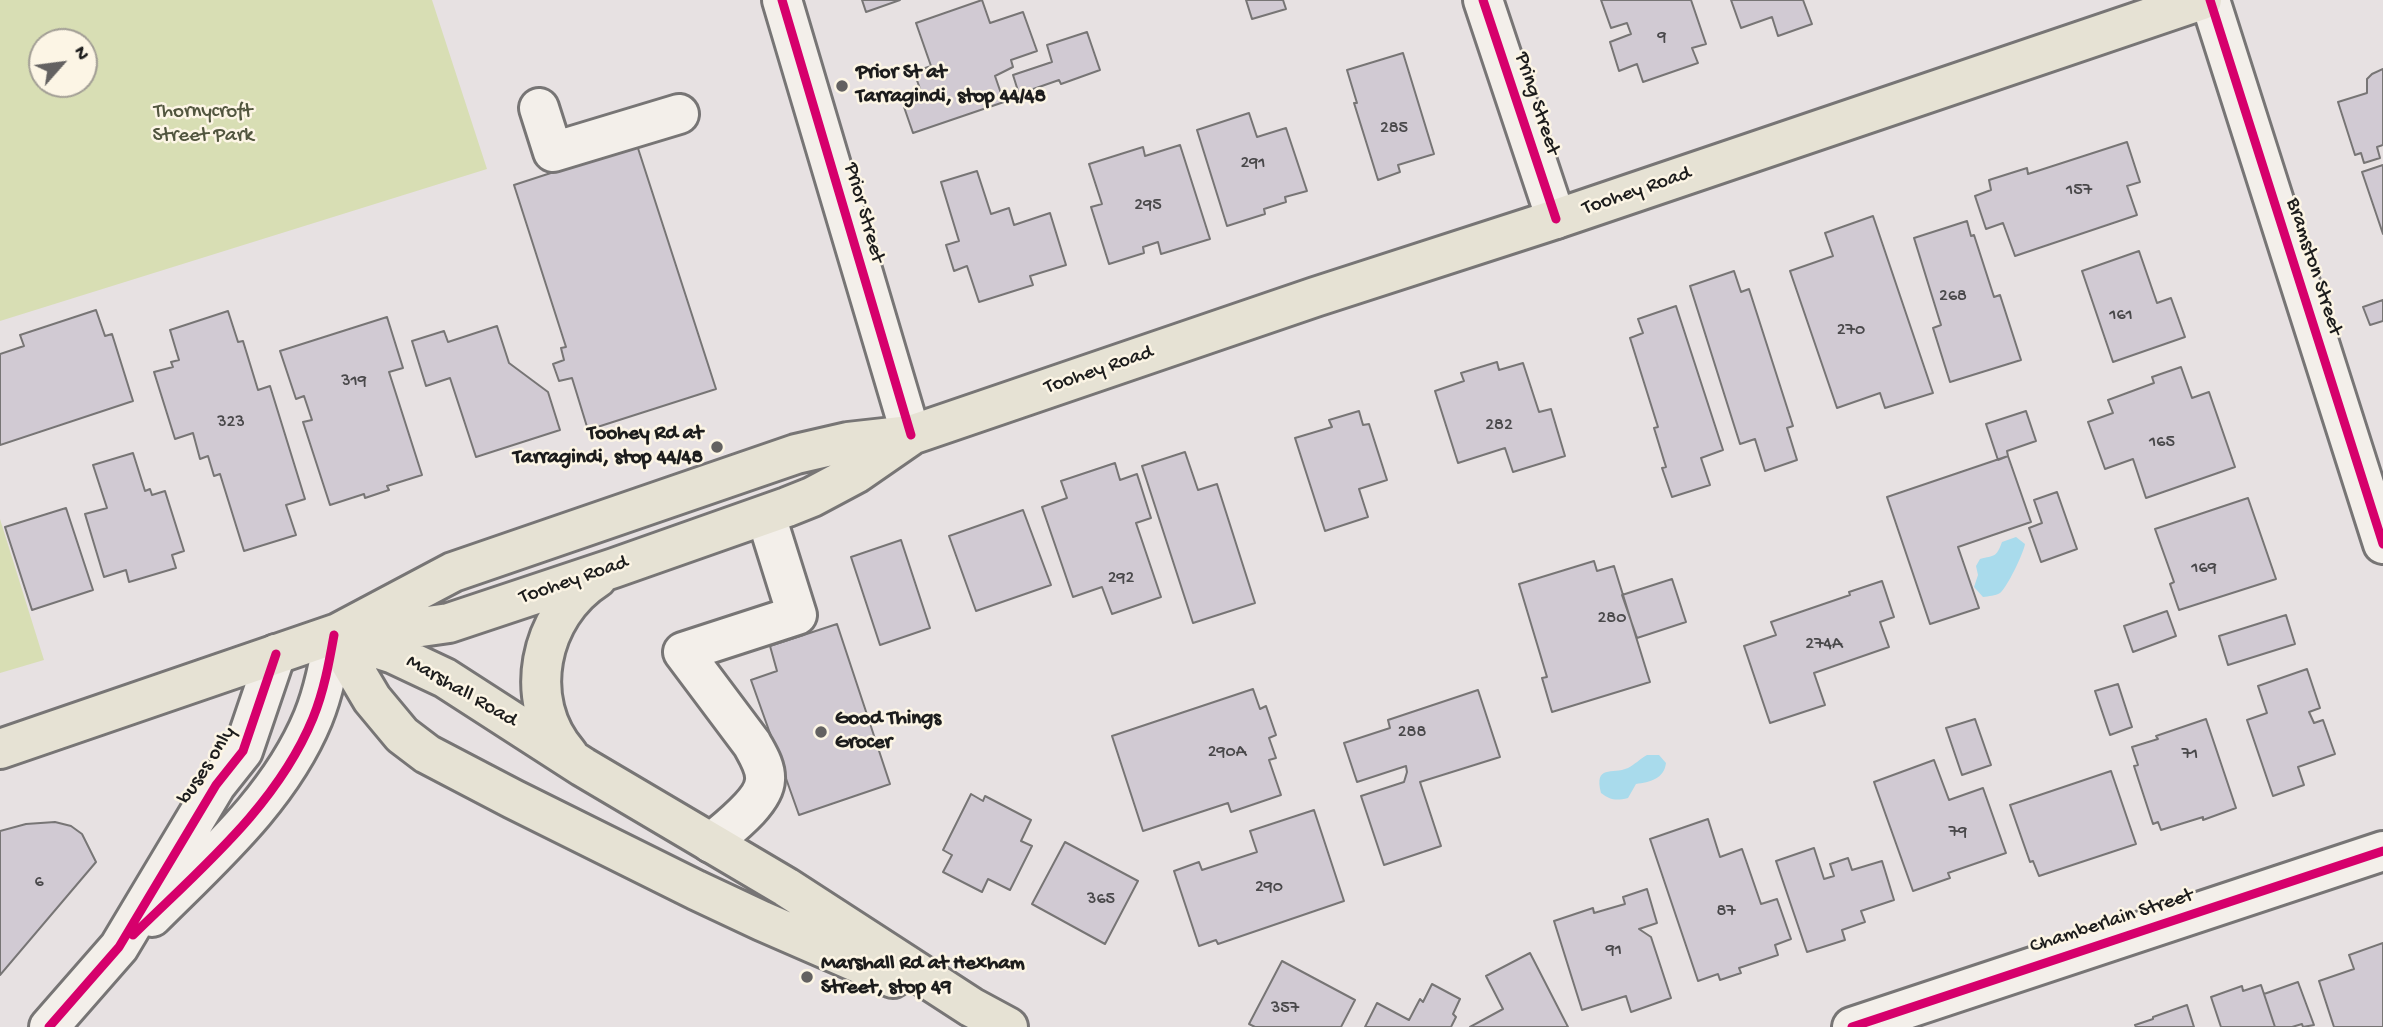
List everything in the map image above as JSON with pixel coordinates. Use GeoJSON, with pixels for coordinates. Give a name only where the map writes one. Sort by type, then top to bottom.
{"type":"FeatureCollection","features":[{"type":"Feature","properties":{"kind":"main road","name":"Toohey Road"},"geometry":{"type":"LineString","coordinates":[[0,749],[336,634],[453,572],[796,454],[848,442],[911,435],[2202,0]]}},
{"type":"Feature","properties":{"kind":"main road","name":"Toohey Road"},"geometry":{"type":"LineString","coordinates":[[336,634],[449,623],[765,516],[857,473],[911,435]]}},
{"type":"Feature","properties":{"kind":"main road"},"geometry":{"type":"LineString","coordinates":[[583,767],[559,743],[545,714],[540,685],[542,662],[548,638],[573,598],[593,580],[614,568]]}},
{"type":"Feature","properties":{"kind":"main road","name":"Marshall Road"},"geometry":{"type":"LineString","coordinates":[[336,634],[394,654],[438,674],[583,767],[786,887],[966,1017]]}},
{"type":"Feature","properties":{"kind":"main road","name":"Marshall Road"},"geometry":{"type":"LineString","coordinates":[[336,634],[372,699],[402,735],[427,754],[762,921],[899,981],[966,1017],[1008,1027]]}},
{"type":"Feature","properties":{"kind":"street","name":"Prior Street"},"geometry":{"type":"LineString","coordinates":[[782,0],[911,435]]}},
{"type":"Feature","properties":{"kind":"street","name":"Pring Street"},"geometry":{"type":"LineString","coordinates":[[1483,0],[1556,219]]}},
{"type":"Feature","properties":{"kind":"street","name":"Bramston Street"},"geometry":{"type":"LineString","coordinates":[[2210,0],[2383,544]]}},
{"type":"Feature","properties":{"kind":"street"},"geometry":{"type":"LineString","coordinates":[[540,108],[553,152],[679,114]]}},
{"type":"Feature","properties":{"kind":"street"},"geometry":{"type":"LineString","coordinates":[[711,843],[762,794],[765,774],[751,744],[683,652],[797,615],[765,516]]}},
{"type":"Feature","properties":{"kind":"street"},"geometry":{"type":"LineString","coordinates":[[49,1027],[119,947],[184,863],[264,800],[305,736],[321,696],[336,634]]}},
{"type":"Feature","properties":{"kind":"street","name":"buses only"},"geometry":{"type":"LineString","coordinates":[[184,863],[216,785],[245,748],[276,654]]}},
{"type":"Feature","properties":{"kind":"street","name":"Chamberlain Street"},"geometry":{"type":"LineString","coordinates":[[1852,1027],[2383,851]]}},
{"type":"Feature","properties":{"kind":"green space","name":"Thornycroft Street Park"},"geometry":{"type":"Polygon","coordinates":[[[0,0],[432,0],[487,169],[0,321],[0,0]]]}},
{"type":"Feature","properties":{"kind":"green space"},"geometry":{"type":"Polygon","coordinates":[[[0,519],[44,660],[0,673],[0,519]]]}},
{"type":"Feature","properties":{"kind":"water"},"geometry":{"type":"Polygon","coordinates":[[[2016,537],[2025,544],[2011,577],[2000,593],[1983,597],[1974,587],[1978,575],[1976,566],[1980,559],[1996,553],[2002,542],[2016,537]]]}},
{"type":"Feature","properties":{"kind":"water"},"geometry":{"type":"Polygon","coordinates":[[[1647,755],[1659,755],[1666,763],[1659,776],[1636,784],[1628,798],[1613,799],[1601,793],[1599,784],[1602,774],[1628,768],[1647,755]]]}},
{"type":"Feature","properties":{"kind":"building"},"geometry":{"type":"Polygon","coordinates":[[[862,0],[900,0],[866,12],[862,0]]]}},
{"type":"Feature","properties":{"kind":"building"},"geometry":{"type":"Polygon","coordinates":[[[982,0],[990,23],[1023,12],[1037,51],[1011,60],[1013,67],[995,76],[1004,102],[913,133],[904,107],[924,100],[914,72],[931,66],[916,23],[982,0]]]}},
{"type":"Feature","properties":{"kind":"building"},"geometry":{"type":"Polygon","coordinates":[[[1246,0],[1283,0],[1286,9],[1252,19],[1246,0]]]}},
{"type":"Feature","properties":{"kind":"building"},"geometry":{"type":"Polygon","coordinates":[[[1601,0],[1691,0],[1706,44],[1692,48],[1698,63],[1643,82],[1637,64],[1619,71],[1610,42],[1631,34],[1627,23],[1611,28],[1601,0]]]}},
{"type":"Feature","properties":{"kind":"building"},"geometry":{"type":"Polygon","coordinates":[[[1731,0],[1803,0],[1812,24],[1778,36],[1772,17],[1741,28],[1731,0]]]}},
{"type":"Feature","properties":{"kind":"building"},"geometry":{"type":"Polygon","coordinates":[[[1087,32],[1100,70],[1061,84],[1059,80],[1019,94],[1013,75],[1052,62],[1047,45],[1087,32]]]}},
{"type":"Feature","properties":{"kind":"building"},"geometry":{"type":"Polygon","coordinates":[[[1403,53],[1434,154],[1398,165],[1400,172],[1378,180],[1354,103],[1357,103],[1347,70],[1403,53]]]}},
{"type":"Feature","properties":{"kind":"building"},"geometry":{"type":"Polygon","coordinates":[[[2383,69],[2383,145],[2377,147],[2380,158],[2364,163],[2361,153],[2355,155],[2338,102],[2367,93],[2367,79],[2383,69]]]}},
{"type":"Feature","properties":{"kind":"building"},"geometry":{"type":"Polygon","coordinates":[[[1249,113],[1257,137],[1286,128],[1307,191],[1285,197],[1286,202],[1264,209],[1265,214],[1227,226],[1197,130],[1249,113]]]}},
{"type":"Feature","properties":{"kind":"building"},"geometry":{"type":"Polygon","coordinates":[[[635,139],[716,389],[588,430],[572,378],[559,381],[553,364],[564,360],[561,348],[566,347],[514,185],[557,171],[555,164],[635,139]]]}},
{"type":"Feature","properties":{"kind":"building"},"geometry":{"type":"Polygon","coordinates":[[[2127,142],[2140,182],[2127,186],[2137,215],[2015,256],[2003,223],[1986,229],[1975,196],[1991,190],[1989,180],[2027,168],[2028,174],[2127,142]]]}},
{"type":"Feature","properties":{"kind":"building"},"geometry":{"type":"Polygon","coordinates":[[[1180,145],[1210,239],[1161,254],[1158,242],[1143,247],[1144,253],[1109,264],[1091,207],[1102,204],[1089,164],[1143,147],[1145,156],[1180,145]]]}},
{"type":"Feature","properties":{"kind":"building"},"geometry":{"type":"Polygon","coordinates":[[[2383,165],[2383,234],[2362,172],[2383,165]]]}},
{"type":"Feature","properties":{"kind":"building"},"geometry":{"type":"Polygon","coordinates":[[[977,171],[991,214],[1009,208],[1014,225],[1050,213],[1066,265],[1030,276],[1033,285],[979,302],[967,266],[954,271],[946,245],[959,241],[941,182],[977,171]]]}},
{"type":"Feature","properties":{"kind":"building"},"geometry":{"type":"Polygon","coordinates":[[[1873,216],[1933,393],[1885,408],[1880,393],[1837,408],[1790,271],[1833,256],[1825,233],[1873,216]]]}},
{"type":"Feature","properties":{"kind":"building"},"geometry":{"type":"Polygon","coordinates":[[[1967,221],[1994,297],[2000,295],[2021,360],[1950,382],[1933,328],[1941,325],[1914,238],[1967,221]]]}},
{"type":"Feature","properties":{"kind":"building"},"geometry":{"type":"Polygon","coordinates":[[[2139,251],[2157,303],[2171,298],[2185,337],[2113,362],[2082,271],[2139,251]]]}},
{"type":"Feature","properties":{"kind":"building"},"geometry":{"type":"Polygon","coordinates":[[[1734,271],[1741,292],[1749,289],[1793,426],[1787,428],[1797,460],[1765,471],[1755,439],[1740,444],[1690,286],[1734,271]]]}},
{"type":"Feature","properties":{"kind":"building"},"geometry":{"type":"Polygon","coordinates":[[[2383,300],[2383,321],[2370,325],[2363,307],[2383,300]]]}},
{"type":"Feature","properties":{"kind":"building"},"geometry":{"type":"Polygon","coordinates":[[[1676,306],[1723,450],[1701,458],[1710,485],[1672,497],[1662,468],[1666,467],[1654,428],[1658,427],[1630,338],[1643,333],[1638,319],[1676,306]]]}},
{"type":"Feature","properties":{"kind":"building"},"geometry":{"type":"Polygon","coordinates":[[[96,310],[105,336],[112,334],[133,401],[0,445],[0,354],[24,346],[20,335],[96,310]]]}},
{"type":"Feature","properties":{"kind":"building"},"geometry":{"type":"Polygon","coordinates":[[[228,311],[238,342],[243,341],[258,390],[270,386],[305,499],[286,505],[296,535],[244,551],[220,474],[214,476],[208,456],[200,459],[193,433],[175,439],[154,372],[173,367],[171,362],[179,360],[170,330],[228,311]]]}},
{"type":"Feature","properties":{"kind":"building"},"geometry":{"type":"Polygon","coordinates":[[[387,317],[403,368],[389,372],[422,475],[387,486],[389,490],[365,498],[364,494],[330,505],[303,422],[312,420],[304,396],[296,399],[280,351],[387,317]]]}},
{"type":"Feature","properties":{"kind":"building"},"geometry":{"type":"Polygon","coordinates":[[[497,326],[509,363],[548,392],[560,430],[476,457],[450,378],[426,386],[412,341],[444,331],[448,342],[497,326]]]}},
{"type":"Feature","properties":{"kind":"building"},"geometry":{"type":"Polygon","coordinates":[[[1497,362],[1499,370],[1523,363],[1539,412],[1551,409],[1565,456],[1513,472],[1505,448],[1458,463],[1435,391],[1464,381],[1461,373],[1497,362]]]}},
{"type":"Feature","properties":{"kind":"building"},"geometry":{"type":"Polygon","coordinates":[[[2181,367],[2192,398],[2209,392],[2235,467],[2146,498],[2133,459],[2105,469],[2088,422],[2113,413],[2108,400],[2154,383],[2152,377],[2181,367]]]}},
{"type":"Feature","properties":{"kind":"building"},"geometry":{"type":"Polygon","coordinates":[[[1359,411],[1363,425],[1369,424],[1387,480],[1359,489],[1368,517],[1325,531],[1295,438],[1332,427],[1329,420],[1359,411]]]}},
{"type":"Feature","properties":{"kind":"building"},"geometry":{"type":"Polygon","coordinates":[[[2026,411],[2036,441],[2007,451],[2008,456],[1998,460],[1986,424],[2026,411]]]}},
{"type":"Feature","properties":{"kind":"building"},"geometry":{"type":"Polygon","coordinates":[[[1185,452],[1198,490],[1217,484],[1255,603],[1193,623],[1142,466],[1185,452]]]}},
{"type":"Feature","properties":{"kind":"building"},"geometry":{"type":"Polygon","coordinates":[[[133,453],[145,491],[150,489],[152,495],[165,491],[184,551],[172,555],[176,568],[129,582],[126,570],[104,577],[85,514],[107,508],[93,465],[133,453]]]}},
{"type":"Feature","properties":{"kind":"building"},"geometry":{"type":"Polygon","coordinates":[[[2008,456],[2031,522],[1958,547],[1979,608],[1930,624],[1887,497],[2008,456]]]}},
{"type":"Feature","properties":{"kind":"building"},"geometry":{"type":"Polygon","coordinates":[[[1115,463],[1120,480],[1137,474],[1151,518],[1136,523],[1161,597],[1112,614],[1102,587],[1073,597],[1042,507],[1067,498],[1061,481],[1115,463]]]}},
{"type":"Feature","properties":{"kind":"building"},"geometry":{"type":"Polygon","coordinates":[[[2057,492],[2077,549],[2041,562],[2029,528],[2042,523],[2034,500],[2057,492]]]}},
{"type":"Feature","properties":{"kind":"building"},"geometry":{"type":"Polygon","coordinates":[[[2248,498],[2276,579],[2179,610],[2170,584],[2174,582],[2155,529],[2248,498]]]}},
{"type":"Feature","properties":{"kind":"building"},"geometry":{"type":"Polygon","coordinates":[[[66,508],[93,590],[32,610],[5,527],[66,508]]]}},
{"type":"Feature","properties":{"kind":"building"},"geometry":{"type":"Polygon","coordinates":[[[1023,510],[1051,585],[976,611],[949,536],[1023,510]]]}},
{"type":"Feature","properties":{"kind":"building"},"geometry":{"type":"Polygon","coordinates":[[[901,540],[930,628],[880,645],[851,557],[901,540]]]}},
{"type":"Feature","properties":{"kind":"building"},"geometry":{"type":"Polygon","coordinates":[[[1594,561],[1597,571],[1614,566],[1650,682],[1552,712],[1542,678],[1547,677],[1519,584],[1594,561]]]}},
{"type":"Feature","properties":{"kind":"building"},"geometry":{"type":"Polygon","coordinates":[[[1672,579],[1686,622],[1637,638],[1622,595],[1672,579]]]}},
{"type":"Feature","properties":{"kind":"building"},"geometry":{"type":"Polygon","coordinates":[[[1882,581],[1894,617],[1880,622],[1889,647],[1814,673],[1825,705],[1770,723],[1744,646],[1776,635],[1771,622],[1882,581]]]}},
{"type":"Feature","properties":{"kind":"building"},"geometry":{"type":"Polygon","coordinates":[[[2167,611],[2176,636],[2133,652],[2124,626],[2167,611]]]}},
{"type":"Feature","properties":{"kind":"building"},"geometry":{"type":"Polygon","coordinates":[[[2286,615],[2295,644],[2228,665],[2219,636],[2286,615]]]}},
{"type":"Feature","properties":{"kind":"building","name":"Good Things Grocer"},"geometry":{"type":"Polygon","coordinates":[[[837,624],[890,784],[799,815],[751,680],[777,671],[770,646],[837,624]]]}},
{"type":"Feature","properties":{"kind":"building"},"geometry":{"type":"Polygon","coordinates":[[[2307,669],[2320,708],[2309,712],[2314,723],[2323,720],[2335,754],[2298,767],[2304,785],[2273,796],[2247,720],[2267,713],[2258,686],[2307,669]]]}},
{"type":"Feature","properties":{"kind":"building"},"geometry":{"type":"Polygon","coordinates":[[[2118,684],[2132,727],[2110,735],[2095,691],[2118,684]]]}},
{"type":"Feature","properties":{"kind":"building"},"geometry":{"type":"Polygon","coordinates":[[[1253,689],[1260,709],[1266,706],[1276,735],[1269,738],[1276,758],[1269,760],[1281,795],[1231,812],[1228,803],[1143,831],[1112,736],[1253,689]]]}},
{"type":"Feature","properties":{"kind":"building"},"geometry":{"type":"Polygon","coordinates":[[[1478,690],[1500,757],[1420,782],[1441,846],[1384,865],[1361,796],[1404,782],[1406,766],[1357,782],[1344,743],[1390,728],[1388,720],[1478,690]]]}},
{"type":"Feature","properties":{"kind":"building"},"geometry":{"type":"Polygon","coordinates":[[[1975,719],[1991,765],[1962,775],[1946,728],[1975,719]]]}},
{"type":"Feature","properties":{"kind":"building"},"geometry":{"type":"Polygon","coordinates":[[[2206,719],[2236,808],[2203,820],[2203,817],[2161,830],[2158,822],[2153,824],[2134,766],[2138,765],[2132,747],[2206,719]]]}},
{"type":"Feature","properties":{"kind":"building"},"geometry":{"type":"Polygon","coordinates":[[[1934,760],[1949,800],[1983,788],[2006,853],[1948,873],[1950,878],[1913,891],[1874,782],[1934,760]]]}},
{"type":"Feature","properties":{"kind":"building"},"geometry":{"type":"Polygon","coordinates":[[[2111,771],[2136,844],[2039,876],[2033,861],[2030,862],[2010,805],[2111,771]]]}},
{"type":"Feature","properties":{"kind":"building"},"geometry":{"type":"Polygon","coordinates":[[[971,794],[983,801],[985,796],[1031,820],[1021,841],[1032,846],[1010,890],[988,879],[982,892],[943,872],[952,855],[943,850],[971,794]]]}},
{"type":"Feature","properties":{"kind":"building"},"geometry":{"type":"Polygon","coordinates":[[[1314,810],[1344,901],[1218,944],[1216,940],[1199,946],[1174,871],[1199,862],[1202,870],[1257,852],[1250,831],[1314,810]]]}},
{"type":"Feature","properties":{"kind":"building"},"geometry":{"type":"Polygon","coordinates":[[[1708,819],[1720,857],[1742,849],[1761,904],[1777,899],[1791,939],[1775,945],[1778,955],[1739,968],[1741,973],[1720,980],[1718,974],[1698,981],[1650,839],[1708,819]]]}},
{"type":"Feature","properties":{"kind":"building"},"geometry":{"type":"Polygon","coordinates":[[[55,822],[71,826],[82,834],[96,862],[0,975],[0,831],[26,824],[55,822]]]}},
{"type":"Feature","properties":{"kind":"building"},"geometry":{"type":"Polygon","coordinates":[[[1065,842],[1138,881],[1105,944],[1032,904],[1065,842]]]}},
{"type":"Feature","properties":{"kind":"building"},"geometry":{"type":"Polygon","coordinates":[[[1814,848],[1824,879],[1834,876],[1830,864],[1848,858],[1852,870],[1882,861],[1894,900],[1861,911],[1865,922],[1842,930],[1845,940],[1807,952],[1776,861],[1814,848]]]}},
{"type":"Feature","properties":{"kind":"building"},"geometry":{"type":"Polygon","coordinates":[[[1647,889],[1657,923],[1639,929],[1651,937],[1671,998],[1631,1012],[1626,996],[1582,1010],[1554,921],[1593,908],[1594,913],[1625,904],[1623,897],[1647,889]]]}},
{"type":"Feature","properties":{"kind":"building"},"geometry":{"type":"Polygon","coordinates":[[[2383,943],[2383,1027],[2334,1027],[2319,981],[2354,969],[2349,955],[2383,943]]]}},
{"type":"Feature","properties":{"kind":"building"},"geometry":{"type":"Polygon","coordinates":[[[1530,953],[1568,1027],[1470,1027],[1503,1009],[1486,976],[1530,953]]]}},
{"type":"Feature","properties":{"kind":"building"},"geometry":{"type":"Polygon","coordinates":[[[1282,961],[1355,1000],[1341,1027],[1255,1027],[1249,1024],[1282,961]]]}},
{"type":"Feature","properties":{"kind":"building"},"geometry":{"type":"Polygon","coordinates":[[[2298,982],[2314,1025],[2275,1027],[2264,994],[2298,982]]]}},
{"type":"Feature","properties":{"kind":"building"},"geometry":{"type":"Polygon","coordinates":[[[1432,984],[1460,999],[1451,1027],[1365,1027],[1377,1003],[1409,1020],[1420,999],[1423,1002],[1432,984]]]}},
{"type":"Feature","properties":{"kind":"building"},"geometry":{"type":"Polygon","coordinates":[[[2261,985],[2275,1027],[2221,1027],[2211,997],[2242,986],[2243,991],[2261,985]]]}},
{"type":"Feature","properties":{"kind":"building"},"geometry":{"type":"Polygon","coordinates":[[[2187,1005],[2194,1027],[2135,1025],[2153,1017],[2187,1005]]]}},
{"type":"Feature","properties":{"kind":"cycle path"},"geometry":{"type":"LineString","coordinates":[[782,0],[911,435]]}},
{"type":"Feature","properties":{"kind":"cycle path"},"geometry":{"type":"LineString","coordinates":[[1483,0],[1556,219]]}},
{"type":"Feature","properties":{"kind":"cycle path"},"geometry":{"type":"LineString","coordinates":[[2210,0],[2383,544]]}},
{"type":"Feature","properties":{"kind":"cycle path"},"geometry":{"type":"LineString","coordinates":[[133,935],[234,835],[279,780],[298,750],[313,718],[334,635]]}},
{"type":"Feature","properties":{"kind":"cycle path"},"geometry":{"type":"LineString","coordinates":[[49,1027],[119,947],[216,785],[243,751],[276,654]]}},
{"type":"Feature","properties":{"kind":"cycle path"},"geometry":{"type":"LineString","coordinates":[[1852,1027],[2383,851]]}},
{"type":"Feature","properties":{"kind":"place","name":"Prior St at Tarragindi, stop 44/48"},"geometry":{"type":"Point","coordinates":[842,86]}},
{"type":"Feature","properties":{"kind":"place","name":"Toohey Rd at Tarragindi, stop 44/48"},"geometry":{"type":"Point","coordinates":[717,447]}},
{"type":"Feature","properties":{"kind":"place","name":"Good Things Grocer"},"geometry":{"type":"Point","coordinates":[821,732]}},
{"type":"Feature","properties":{"kind":"place","name":"Marshall Rd at Hexham Street, stop 49"},"geometry":{"type":"Point","coordinates":[807,977]}}]}
